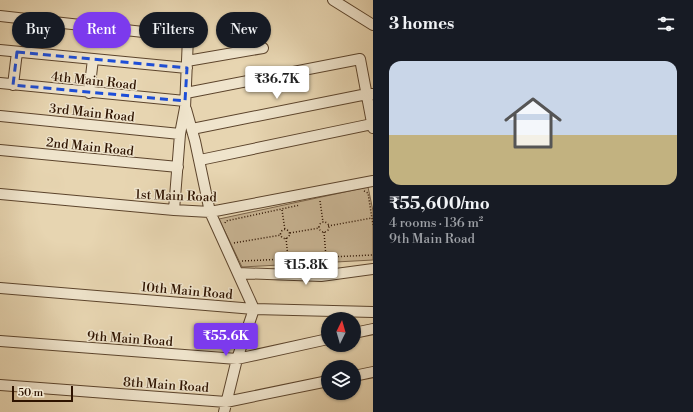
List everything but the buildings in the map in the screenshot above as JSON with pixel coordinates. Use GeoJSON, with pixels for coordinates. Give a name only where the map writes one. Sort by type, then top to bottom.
{"type":"FeatureCollection","features":[{"type":"Feature","properties":{"kind":"street"},"geometry":{"type":"LineString","coordinates":[[334,0],[373,25]]}},
{"type":"Feature","properties":{"kind":"street"},"geometry":{"type":"LineString","coordinates":[[0,16],[188,37],[186,101],[180,138],[174,210]]}},
{"type":"Feature","properties":{"kind":"street"},"geometry":{"type":"LineString","coordinates":[[0,50],[93,59],[187,65],[263,48]]}},
{"type":"Feature","properties":{"kind":"street"},"geometry":{"type":"LineString","coordinates":[[13,84],[17,52]]}},
{"type":"Feature","properties":{"kind":"street"},"geometry":{"type":"LineString","coordinates":[[89,93],[93,59]]}},
{"type":"Feature","properties":{"kind":"street","name":"4th Main Road"},"geometry":{"type":"LineString","coordinates":[[0,83],[89,93],[186,101],[360,59],[370,94]]}},
{"type":"Feature","properties":{"kind":"street"},"geometry":{"type":"LineString","coordinates":[[192,128],[370,94],[373,124],[200,160]]}},
{"type":"Feature","properties":{"kind":"street"},"geometry":{"type":"LineString","coordinates":[[186,101],[200,160],[210,212],[254,309],[237,359],[225,407]]}},
{"type":"Feature","properties":{"kind":"street","name":"3rd Main Road"},"geometry":{"type":"LineString","coordinates":[[0,116],[195,141]]}},
{"type":"Feature","properties":{"kind":"street","name":"2nd Main Road"},"geometry":{"type":"LineString","coordinates":[[0,150],[178,167]]}},
{"type":"Feature","properties":{"kind":"street","name":"1st Main Road"},"geometry":{"type":"LineString","coordinates":[[0,194],[210,212],[373,181]]}},
{"type":"Feature","properties":{"kind":"street"},"geometry":{"type":"LineString","coordinates":[[238,273],[321,276],[373,269]]}},
{"type":"Feature","properties":{"kind":"street","name":"10th Main Road"},"geometry":{"type":"LineString","coordinates":[[0,288],[254,309],[373,312]]}},
{"type":"Feature","properties":{"kind":"street"},"geometry":{"type":"LineString","coordinates":[[361,332],[373,329]]}},
{"type":"Feature","properties":{"kind":"street","name":"9th Main Road"},"geometry":{"type":"LineString","coordinates":[[0,341],[237,359],[321,341]]}},
{"type":"Feature","properties":{"kind":"street"},"geometry":{"type":"LineString","coordinates":[[361,375],[373,372]]}},
{"type":"Feature","properties":{"kind":"street","name":"8th Main Road"},"geometry":{"type":"LineString","coordinates":[[0,384],[225,407],[321,383]]}},
{"type":"Feature","properties":{"kind":"path"},"geometry":{"type":"LineString","coordinates":[[364,191],[368,193],[373,225]]}},
{"type":"Feature","properties":{"kind":"path"},"geometry":{"type":"LineString","coordinates":[[320,201],[323,222],[328,226]]}},
{"type":"Feature","properties":{"kind":"path"},"geometry":{"type":"LineString","coordinates":[[226,220],[305,204]]}},
{"type":"Feature","properties":{"kind":"path"},"geometry":{"type":"LineString","coordinates":[[282,209],[285,230]]}},
{"type":"Feature","properties":{"kind":"path"},"geometry":{"type":"LineString","coordinates":[[328,226],[372,218]]}},
{"type":"Feature","properties":{"kind":"path"},"geometry":{"type":"LineString","coordinates":[[319,228],[320,224],[323,222]]}},
{"type":"Feature","properties":{"kind":"path"},"geometry":{"type":"LineString","coordinates":[[324,232],[328,230],[328,226]]}},
{"type":"Feature","properties":{"kind":"path"},"geometry":{"type":"LineString","coordinates":[[319,228],[324,232],[326,257]]}},
{"type":"Feature","properties":{"kind":"path"},"geometry":{"type":"LineString","coordinates":[[288,259],[286,238],[290,233],[319,228]]}},
{"type":"Feature","properties":{"kind":"path"},"geometry":{"type":"LineString","coordinates":[[285,230],[288,230],[290,233]]}},
{"type":"Feature","properties":{"kind":"path"},"geometry":{"type":"LineString","coordinates":[[281,235],[282,231],[285,230]]}},
{"type":"Feature","properties":{"kind":"path"},"geometry":{"type":"LineString","coordinates":[[234,243],[281,235],[283,238],[286,238]]}},
{"type":"Feature","properties":{"kind":"path"},"geometry":{"type":"LineString","coordinates":[[242,262],[373,254]]}},
{"type":"Feature","properties":{"kind":"highlighted area"},"geometry":{"type":"Polygon","coordinates":[[[17,52],[187,68],[185,101],[13,85],[17,52]]]}},
{"type":"Feature","properties":{"kind":"shaded area"},"geometry":{"type":"Polygon","coordinates":[[[368,187],[373,211],[373,260],[242,267],[219,219],[368,187]]]}}]}
